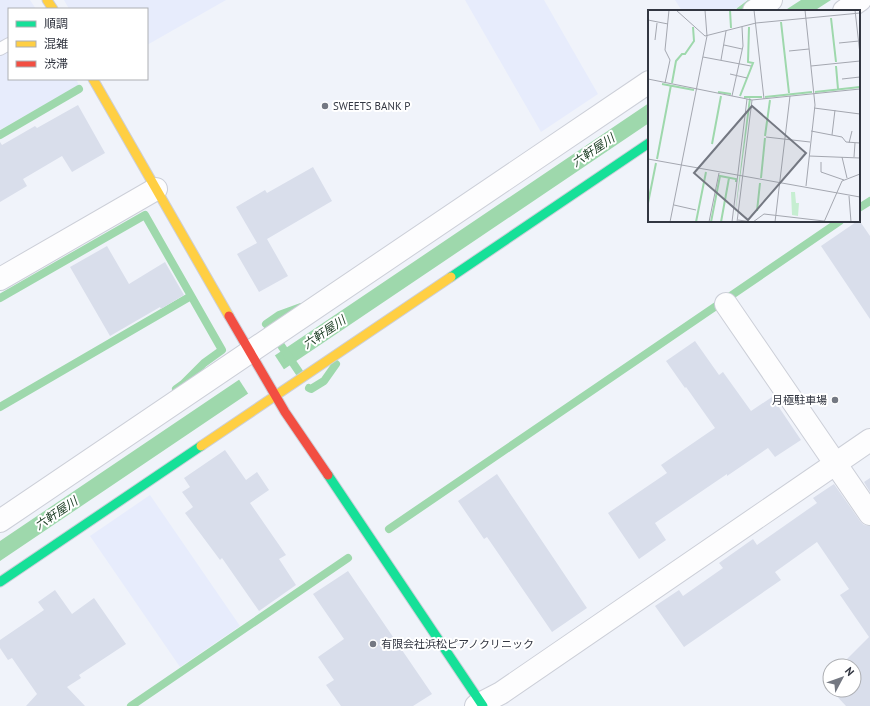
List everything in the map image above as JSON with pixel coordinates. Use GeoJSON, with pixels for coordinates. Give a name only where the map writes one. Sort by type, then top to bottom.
{"type":"FeatureCollection","features":[{"type":"Feature","properties":{"kind":"street"},"geometry":{"type":"LineString","coordinates":[[756,10],[771,0]]}},
{"type":"Feature","properties":{"kind":"street"},"geometry":{"type":"LineString","coordinates":[[845,10],[860,0]]}},
{"type":"Feature","properties":{"kind":"street"},"geometry":{"type":"LineString","coordinates":[[94,80],[285,412],[480,705],[501,693],[870,440]]}},
{"type":"Feature","properties":{"kind":"street"},"geometry":{"type":"LineString","coordinates":[[0,521],[251,354],[648,83]]}},
{"type":"Feature","properties":{"kind":"street"},"geometry":{"type":"LineString","coordinates":[[0,582],[274,394],[648,144]]}},
{"type":"Feature","properties":{"kind":"street"},"geometry":{"type":"LineString","coordinates":[[0,279],[156,189]]}},
{"type":"Feature","properties":{"kind":"street"},"geometry":{"type":"LineString","coordinates":[[726,304],[870,514]]}},
{"type":"Feature","properties":{"kind":"shaded area"},"geometry":{"type":"Polygon","coordinates":[[[0,0],[30,0],[35,8],[8,8],[8,80],[76,80],[79,85],[0,130],[0,0]]]}},
{"type":"Feature","properties":{"kind":"shaded area"},"geometry":{"type":"Polygon","coordinates":[[[64,0],[226,0],[148,44],[148,8],[68,8],[64,0]]]}},
{"type":"Feature","properties":{"kind":"shaded area"},"geometry":{"type":"Polygon","coordinates":[[[465,0],[544,0],[598,94],[541,132],[465,0]]]}},
{"type":"Feature","properties":{"kind":"shaded area"},"geometry":{"type":"Polygon","coordinates":[[[675,0],[748,0],[733,10],[681,10],[675,0]]]}},
{"type":"Feature","properties":{"kind":"shaded area"},"geometry":{"type":"Polygon","coordinates":[[[150,495],[240,626],[180,667],[90,536],[150,495]]]}},
{"type":"Feature","properties":{"kind":"water"},"geometry":{"type":"Polygon","coordinates":[[[801,0],[831,0],[816,10],[786,10],[801,0]]]}},
{"type":"Feature","properties":{"kind":"water"},"geometry":{"type":"Polygon","coordinates":[[[648,104],[648,124],[0,561],[0,541],[648,104]]]}},
{"type":"Feature","properties":{"kind":"pier"},"geometry":{"type":"Polygon","coordinates":[[[274,354],[285,371],[249,395],[238,378],[274,354]]]}},
{"type":"Feature","properties":{"kind":"building"},"geometry":{"type":"Polygon","coordinates":[[[78,105],[105,153],[72,172],[62,156],[23,179],[27,186],[0,202],[0,142],[2,145],[35,126],[37,128],[78,105]]]}},
{"type":"Feature","properties":{"kind":"building"},"geometry":{"type":"Polygon","coordinates":[[[313,167],[332,201],[267,239],[288,276],[259,292],[237,254],[257,243],[236,207],[265,190],[267,193],[313,167]]]}},
{"type":"Feature","properties":{"kind":"building"},"geometry":{"type":"Polygon","coordinates":[[[860,221],[870,236],[870,319],[821,246],[856,222],[860,221]]]}},
{"type":"Feature","properties":{"kind":"building"},"geometry":{"type":"Polygon","coordinates":[[[107,246],[129,284],[165,262],[184,295],[110,336],[70,267],[107,246]]]}},
{"type":"Feature","properties":{"kind":"building"},"geometry":{"type":"Polygon","coordinates":[[[695,341],[719,375],[723,372],[751,411],[772,397],[801,440],[775,457],[768,448],[655,523],[666,540],[639,559],[608,513],[667,473],[661,465],[715,428],[666,361],[695,341]]]}},
{"type":"Feature","properties":{"kind":"building"},"geometry":{"type":"Polygon","coordinates":[[[225,450],[246,480],[257,472],[269,490],[250,503],[286,555],[279,559],[296,585],[259,611],[222,558],[220,560],[185,513],[193,507],[182,492],[190,487],[184,478],[225,450]]]}},
{"type":"Feature","properties":{"kind":"building"},"geometry":{"type":"Polygon","coordinates":[[[497,474],[587,608],[552,632],[487,537],[484,539],[458,501],[497,474]]]}},
{"type":"Feature","properties":{"kind":"building"},"geometry":{"type":"Polygon","coordinates":[[[870,478],[870,492],[864,482],[870,478]]]}},
{"type":"Feature","properties":{"kind":"building"},"geometry":{"type":"Polygon","coordinates":[[[834,484],[860,521],[864,525],[870,526],[870,706],[846,706],[838,698],[862,698],[862,658],[848,658],[869,637],[840,595],[849,589],[817,542],[775,572],[781,580],[684,647],[655,606],[679,590],[683,596],[723,568],[719,563],[753,539],[757,545],[817,503],[813,498],[834,484]]]}},
{"type":"Feature","properties":{"kind":"building"},"geometry":{"type":"Polygon","coordinates":[[[348,571],[432,694],[413,706],[341,706],[326,685],[334,680],[318,657],[344,639],[313,594],[348,571]]]}},
{"type":"Feature","properties":{"kind":"building"},"geometry":{"type":"Polygon","coordinates":[[[55,590],[72,614],[94,598],[126,644],[79,675],[81,678],[67,687],[85,706],[26,706],[37,694],[12,658],[8,660],[0,648],[0,640],[44,610],[38,602],[55,590]]]}},
{"type":"Feature","properties":{"kind":"waterway"},"geometry":{"type":"LineString","coordinates":[[741,10],[752,2]]}},
{"type":"Feature","properties":{"kind":"waterway"},"geometry":{"type":"LineString","coordinates":[[0,135],[79,89]]}},
{"type":"Feature","properties":{"kind":"waterway"},"geometry":{"type":"LineString","coordinates":[[860,207],[870,201]]}},
{"type":"Feature","properties":{"kind":"waterway"},"geometry":{"type":"LineString","coordinates":[[0,298],[145,215],[222,350],[204,363],[176,389]]}},
{"type":"Feature","properties":{"kind":"waterway"},"geometry":{"type":"LineString","coordinates":[[729,297],[839,222]]}},
{"type":"Feature","properties":{"kind":"waterway"},"geometry":{"type":"LineString","coordinates":[[0,407],[191,296]]}},
{"type":"Feature","properties":{"kind":"waterway"},"geometry":{"type":"LineString","coordinates":[[389,529],[719,304]]}},
{"type":"Feature","properties":{"kind":"waterway"},"geometry":{"type":"LineString","coordinates":[[267,325],[266,324],[279,315],[301,307]]}},
{"type":"Feature","properties":{"kind":"waterway","name":"六軒屋川"},"geometry":{"type":"LineString","coordinates":[[278,341],[299,372]]}},
{"type":"Feature","properties":{"kind":"waterway"},"geometry":{"type":"LineString","coordinates":[[309,388],[311,389],[324,381],[336,364]]}},
{"type":"Feature","properties":{"kind":"waterway"},"geometry":{"type":"LineString","coordinates":[[131,706],[348,558]]}},
{"type":"Feature","properties":{"kind":"traffic: fast"},"geometry":{"type":"LineString","coordinates":[[451,277],[648,144]]}},
{"type":"Feature","properties":{"kind":"traffic: fast"},"geometry":{"type":"LineString","coordinates":[[0,582],[201,446]]}},
{"type":"Feature","properties":{"kind":"traffic: fast"},"geometry":{"type":"LineString","coordinates":[[328,475],[483,706]]}},
{"type":"Feature","properties":{"kind":"traffic: slow"},"geometry":{"type":"LineString","coordinates":[[47,0],[52,8]]}},
{"type":"Feature","properties":{"kind":"traffic: slow"},"geometry":{"type":"LineString","coordinates":[[94,80],[229,316]]}},
{"type":"Feature","properties":{"kind":"traffic: slow"},"geometry":{"type":"LineString","coordinates":[[201,446],[451,277]]}},
{"type":"Feature","properties":{"kind":"traffic: jam"},"geometry":{"type":"LineString","coordinates":[[229,316],[285,412],[328,475]]}},
{"type":"Feature","properties":{"kind":"place","name":"SWEETS BANK P"},"geometry":{"type":"Point","coordinates":[325,106]}},
{"type":"Feature","properties":{"kind":"place","name":"月極駐車場"},"geometry":{"type":"Point","coordinates":[835,400]}},
{"type":"Feature","properties":{"kind":"place","name":"有限会社浜松ピアノクリニック"},"geometry":{"type":"Point","coordinates":[373,644]}}]}
